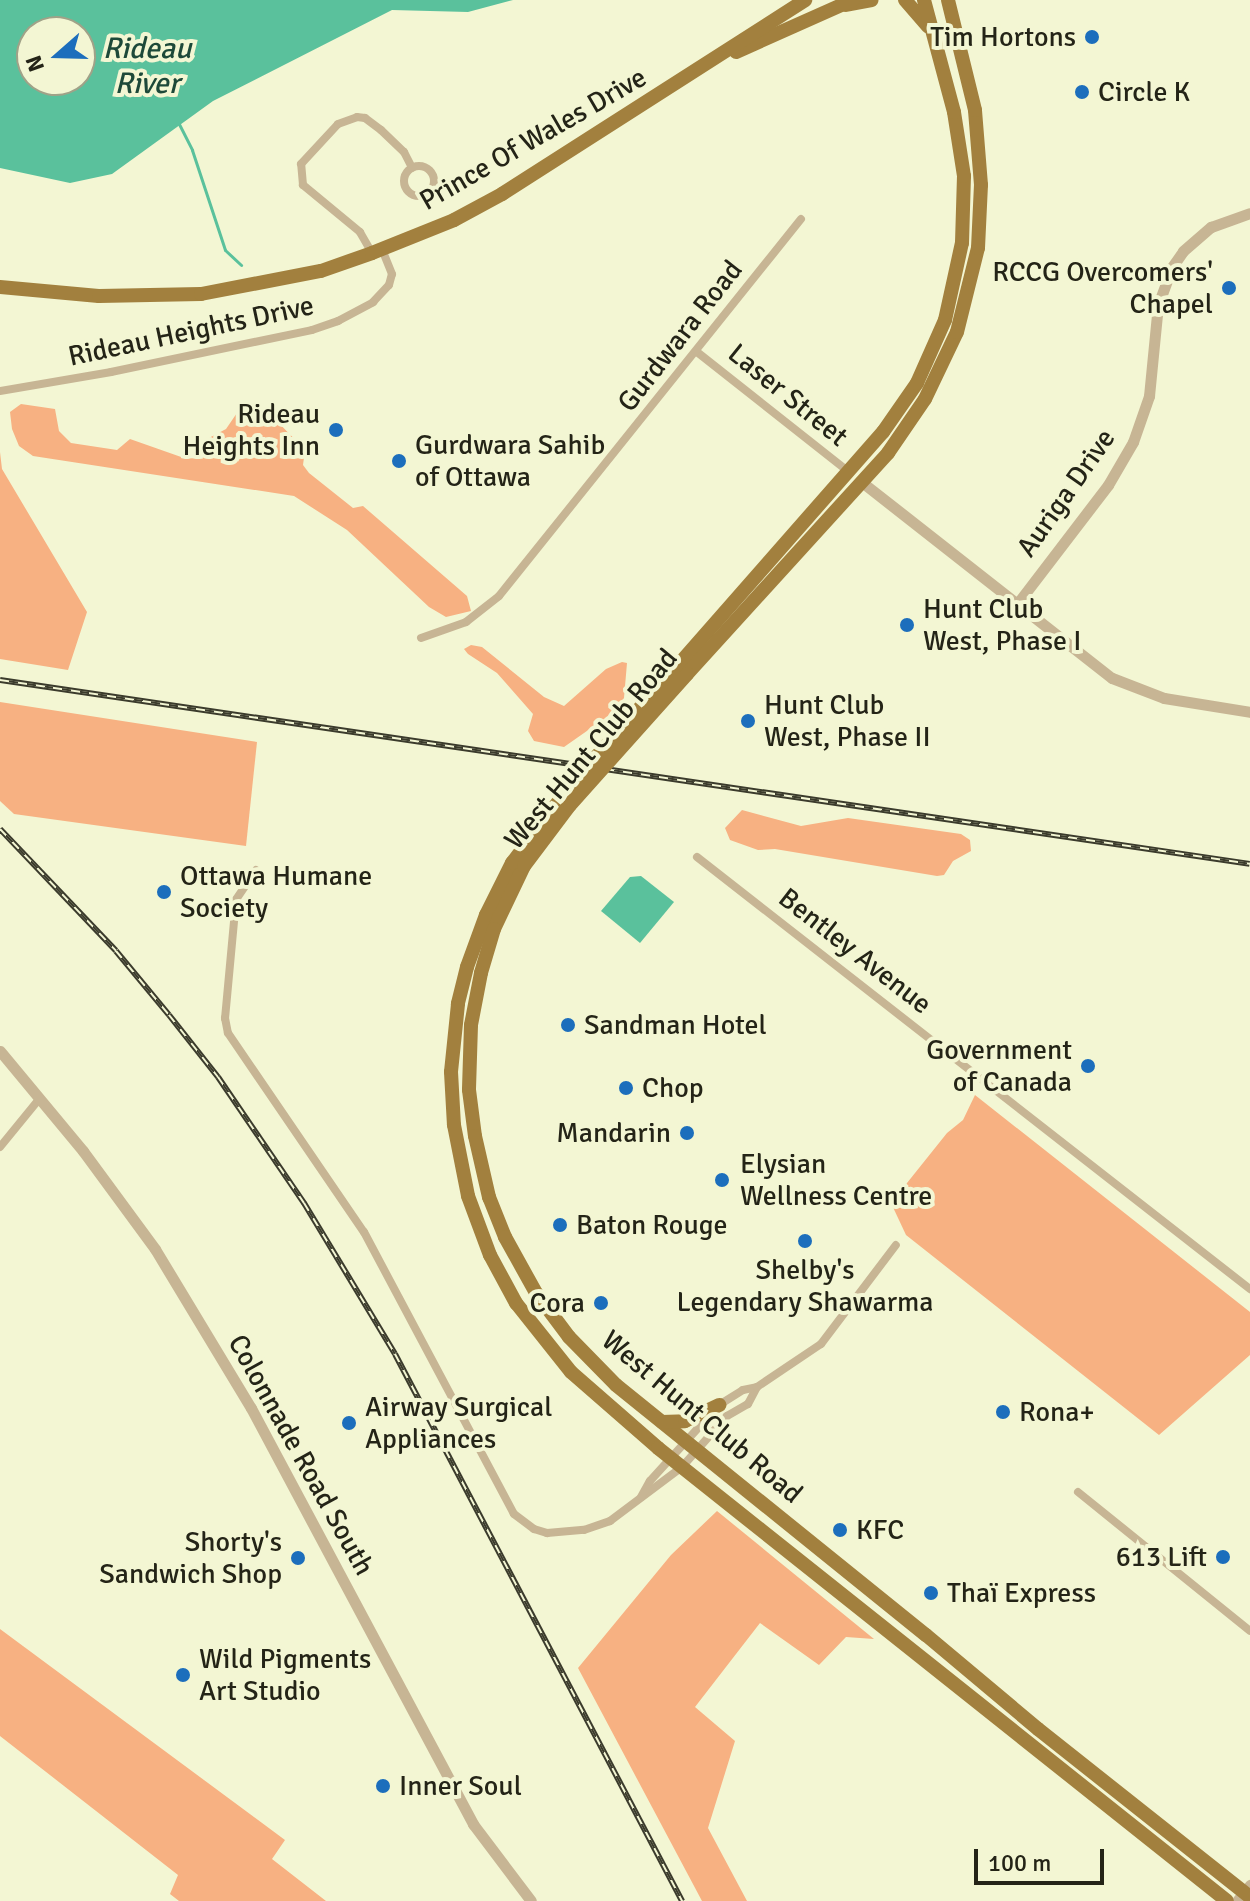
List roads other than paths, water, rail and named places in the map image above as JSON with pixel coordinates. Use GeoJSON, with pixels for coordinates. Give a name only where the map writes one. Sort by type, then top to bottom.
{"type":"FeatureCollection","features":[{"type":"Feature","properties":{"kind":"main road","name":"Prince Of Wales Drive"},"geometry":{"type":"LineString","coordinates":[[710,64],[853,0]]}},
{"type":"Feature","properties":{"kind":"main road"},"geometry":{"type":"LineString","coordinates":[[838,7],[872,0]]}},
{"type":"Feature","properties":{"kind":"main road"},"geometry":{"type":"LineString","coordinates":[[905,0],[934,33]]}},
{"type":"Feature","properties":{"kind":"main road","name":"West Hunt Club Road"},"geometry":{"type":"LineString","coordinates":[[679,673],[851,473],[917,383],[945,320],[958,272],[964,219],[964,176],[956,122],[924,0]]}},
{"type":"Feature","properties":{"kind":"main road","name":"West Hunt Club Road"},"geometry":{"type":"LineString","coordinates":[[948,0],[979,143],[981,210],[974,272],[964,312],[938,376],[908,426],[863,483],[571,785],[518,865],[474,945],[453,1039],[454,1125],[468,1196],[496,1268],[542,1339],[582,1382],[676,1463],[1033,1736],[1124,1797],[1245,1894]]}},
{"type":"Feature","properties":{"kind":"main road"},"geometry":{"type":"LineString","coordinates":[[956,26],[959,0]]}},
{"type":"Feature","properties":{"kind":"main road","name":"Prince Of Wales Drive"},"geometry":{"type":"LineString","coordinates":[[0,287],[99,296],[201,294],[321,271],[454,220],[502,194],[710,64],[800,2]]}},
{"type":"Feature","properties":{"kind":"main road"},"geometry":{"type":"LineString","coordinates":[[851,473],[863,483]]}},
{"type":"Feature","properties":{"kind":"main road","name":"West Hunt Club Road"},"geometry":{"type":"LineString","coordinates":[[518,865],[494,929],[471,1025],[470,1106],[484,1177],[509,1244],[550,1313],[598,1368],[1227,1901]]}},
{"type":"Feature","properties":{"kind":"main road"},"geometry":{"type":"LineString","coordinates":[[661,1422],[685,1421],[719,1405]]}},
{"type":"Feature","properties":{"kind":"main road"},"geometry":{"type":"LineString","coordinates":[[1115,1809],[1124,1797]]}},
{"type":"Feature","properties":{"kind":"street"},"geometry":{"type":"LineString","coordinates":[[377,251],[360,232],[303,185],[301,164],[338,124],[357,117],[373,122],[404,152],[412,168]]}},
{"type":"Feature","properties":{"kind":"street","name":"Auriga Drive"},"geometry":{"type":"LineString","coordinates":[[1017,604],[1108,485],[1133,442],[1149,396],[1158,305],[1172,267],[1190,244],[1216,224],[1250,213]]}},
{"type":"Feature","properties":{"kind":"street","name":"Gurdwara Road"},"geometry":{"type":"LineString","coordinates":[[421,638],[466,622],[499,596],[801,219]]}},
{"type":"Feature","properties":{"kind":"street","name":"Rideau Heights Drive"},"geometry":{"type":"LineString","coordinates":[[0,391],[111,372],[312,330],[338,321],[373,302],[389,285],[392,274],[377,251]]}},
{"type":"Feature","properties":{"kind":"street","name":"Laser Street"},"geometry":{"type":"LineString","coordinates":[[697,352],[851,473]]}},
{"type":"Feature","properties":{"kind":"street"},"geometry":{"type":"LineString","coordinates":[[863,483],[1112,678],[1164,698],[1250,712]]}},
{"type":"Feature","properties":{"kind":"street","name":"Bentley Avenue"},"geometry":{"type":"LineString","coordinates":[[697,857],[1250,1289]]}},
{"type":"Feature","properties":{"kind":"street","name":"West Hunt Club Road"},"geometry":{"type":"LineString","coordinates":[[256,870],[236,900],[225,1018],[228,1033],[364,1232],[505,1501],[524,1522],[547,1533],[596,1527],[622,1513],[676,1463]]}},
{"type":"Feature","properties":{"kind":"street","name":"Colonnade Road South"},"geometry":{"type":"LineString","coordinates":[[0,1051],[40,1098],[155,1249],[251,1408],[473,1824],[531,1901]]}},
{"type":"Feature","properties":{"kind":"street"},"geometry":{"type":"LineString","coordinates":[[0,1147],[40,1098]]}},
{"type":"Feature","properties":{"kind":"street"},"geometry":{"type":"LineString","coordinates":[[676,1463],[719,1405],[743,1390],[757,1387],[821,1344],[896,1245]]}},
{"type":"Feature","properties":{"kind":"street"},"geometry":{"type":"LineString","coordinates":[[676,1463],[727,1416],[748,1404],[757,1387]]}},
{"type":"Feature","properties":{"kind":"street","name":"West Hunt Club Road"},"geometry":{"type":"LineString","coordinates":[[640,1498],[676,1463]]}},
{"type":"Feature","properties":{"kind":"street"},"geometry":{"type":"LineString","coordinates":[[1078,1492],[1250,1631]]}},
{"type":"Feature","properties":{"kind":"water","name":"Rideau River"},"geometry":{"type":"Polygon","coordinates":[[[0,0],[513,0],[468,12],[392,10],[213,101],[112,174],[70,183],[0,168],[0,0]]]}},
{"type":"Feature","properties":{"kind":"water"},"geometry":{"type":"Polygon","coordinates":[[[641,876],[674,902],[640,943],[601,911],[630,877],[641,876]]]}},
{"type":"Feature","properties":{"kind":"waterway"},"geometry":{"type":"LineString","coordinates":[[179,124],[192,150],[225,250],[241,265]]}},
{"type":"Feature","properties":{"kind":"railway"},"geometry":{"type":"LineString","coordinates":[[0,680],[1250,864]]}},
{"type":"Feature","properties":{"kind":"railway"},"geometry":{"type":"LineString","coordinates":[[0,829],[116,951],[169,1015],[218,1077],[304,1203],[395,1354],[682,1901]]}},
{"type":"Feature","properties":{"kind":"place","name":"Tim Hortons"},"geometry":{"type":"Point","coordinates":[1092,37]}},
{"type":"Feature","properties":{"kind":"place","name":"Circle K"},"geometry":{"type":"Point","coordinates":[1082,92]}},
{"type":"Feature","properties":{"kind":"place","name":"RCCG Overcomers' Chapel"},"geometry":{"type":"Point","coordinates":[1229,288]}},
{"type":"Feature","properties":{"kind":"place","name":"Rideau Heights Inn"},"geometry":{"type":"Point","coordinates":[336,430]}},
{"type":"Feature","properties":{"kind":"place","name":"Gurdwara Sahib of Ottawa"},"geometry":{"type":"Point","coordinates":[399,461]}},
{"type":"Feature","properties":{"kind":"place","name":"Hunt Club West, Phase I"},"geometry":{"type":"Point","coordinates":[907,625]}},
{"type":"Feature","properties":{"kind":"place","name":"Hunt Club West, Phase II"},"geometry":{"type":"Point","coordinates":[748,721]}},
{"type":"Feature","properties":{"kind":"place","name":"Ottawa Humane Society"},"geometry":{"type":"Point","coordinates":[164,892]}},
{"type":"Feature","properties":{"kind":"place","name":"Sandman Hotel"},"geometry":{"type":"Point","coordinates":[568,1025]}},
{"type":"Feature","properties":{"kind":"place","name":"Government of Canada"},"geometry":{"type":"Point","coordinates":[1088,1066]}},
{"type":"Feature","properties":{"kind":"place","name":"Chop"},"geometry":{"type":"Point","coordinates":[626,1088]}},
{"type":"Feature","properties":{"kind":"place","name":"Mandarin"},"geometry":{"type":"Point","coordinates":[687,1133]}},
{"type":"Feature","properties":{"kind":"place","name":"Elysian Wellness Centre"},"geometry":{"type":"Point","coordinates":[722,1180]}},
{"type":"Feature","properties":{"kind":"place","name":"Baton Rouge"},"geometry":{"type":"Point","coordinates":[560,1225]}},
{"type":"Feature","properties":{"kind":"place","name":"Shelby's Legendary Shawarma"},"geometry":{"type":"Point","coordinates":[805,1241]}},
{"type":"Feature","properties":{"kind":"place","name":"Cora"},"geometry":{"type":"Point","coordinates":[601,1303]}},
{"type":"Feature","properties":{"kind":"place","name":"Rona+"},"geometry":{"type":"Point","coordinates":[1003,1412]}},
{"type":"Feature","properties":{"kind":"place","name":"Airway Surgical Appliances"},"geometry":{"type":"Point","coordinates":[349,1423]}},
{"type":"Feature","properties":{"kind":"place","name":"KFC"},"geometry":{"type":"Point","coordinates":[840,1530]}},
{"type":"Feature","properties":{"kind":"place","name":"613 Lift"},"geometry":{"type":"Point","coordinates":[1223,1557]}},
{"type":"Feature","properties":{"kind":"place","name":"Shorty's Sandwich Shop"},"geometry":{"type":"Point","coordinates":[298,1558]}},
{"type":"Feature","properties":{"kind":"place","name":"Thaï Express"},"geometry":{"type":"Point","coordinates":[931,1593]}},
{"type":"Feature","properties":{"kind":"place","name":"Wild Pigments Art Studio"},"geometry":{"type":"Point","coordinates":[183,1675]}},
{"type":"Feature","properties":{"kind":"place","name":"Inner Soul"},"geometry":{"type":"Point","coordinates":[383,1786]}}]}
